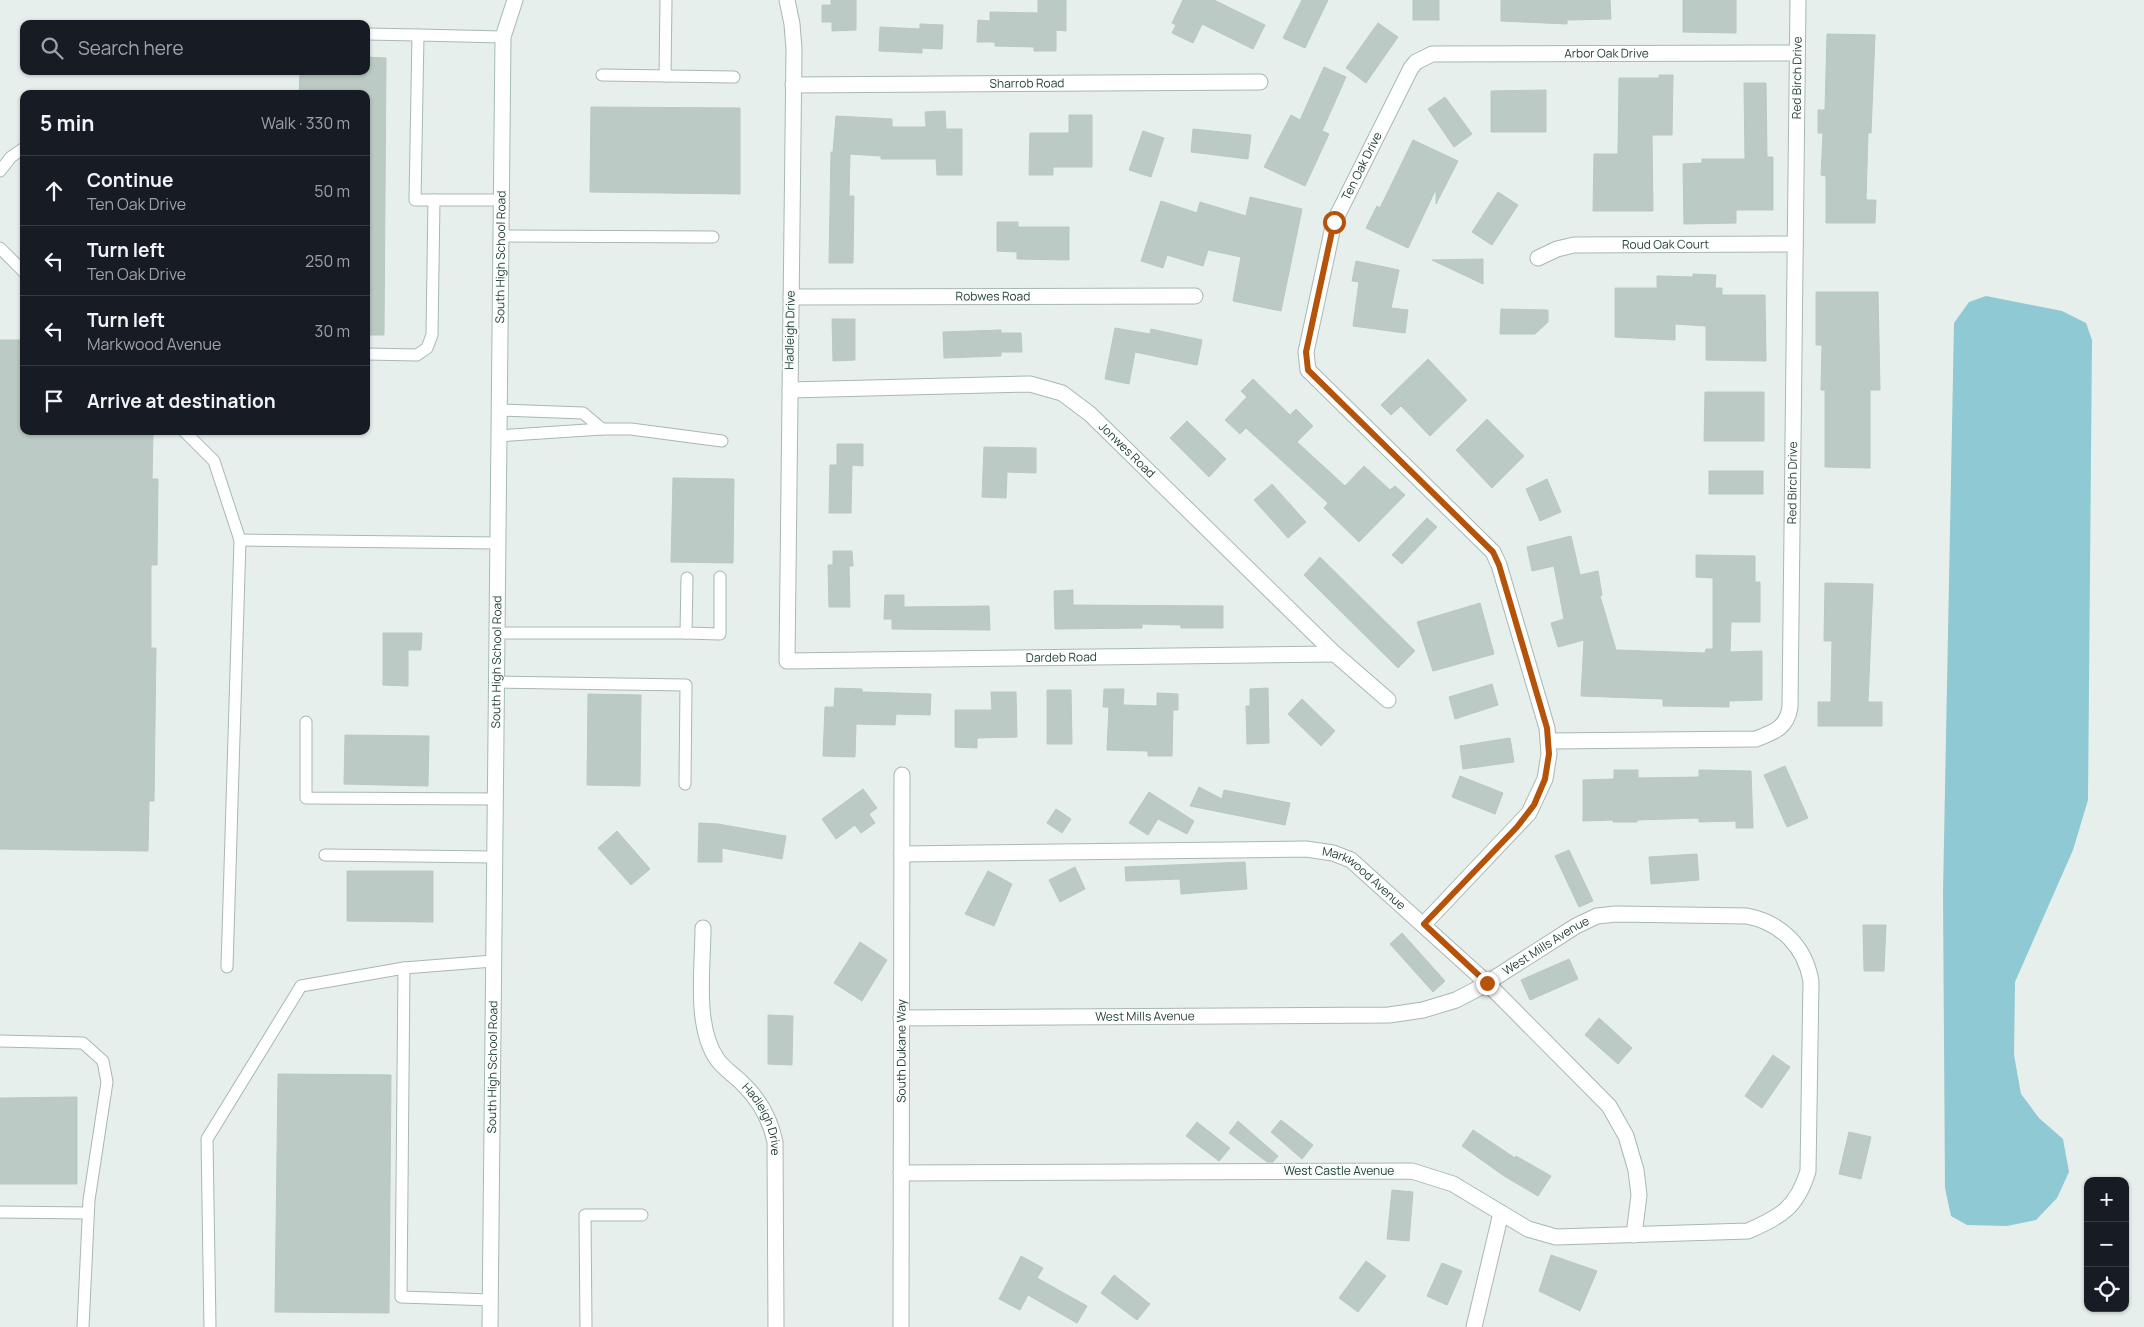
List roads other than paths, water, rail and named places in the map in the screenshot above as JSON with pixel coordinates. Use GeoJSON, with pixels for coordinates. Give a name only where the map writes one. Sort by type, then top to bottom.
{"type":"FeatureCollection","features":[{"type":"Feature","properties":{"kind":"street","name":"South High School Road"},"geometry":{"type":"LineString","coordinates":[[490,1327],[503,36],[514,0]]}},
{"type":"Feature","properties":{"kind":"street","name":"Hadleigh Drive"},"geometry":{"type":"LineString","coordinates":[[787,0],[793,33],[787,662]]}},
{"type":"Feature","properties":{"kind":"street","name":"Red Birch Drive"},"geometry":{"type":"LineString","coordinates":[[1549,741],[1756,739],[1776,732],[1787,719],[1790,707],[1798,0]]}},
{"type":"Feature","properties":{"kind":"street","name":"Arbor Oak Drive"},"geometry":{"type":"LineString","coordinates":[[1418,61],[1432,54],[1797,53]]}},
{"type":"Feature","properties":{"kind":"street","name":"Ten Oak Drive"},"geometry":{"type":"LineString","coordinates":[[1418,61],[1411,68],[1334,222],[1305,360],[1310,373],[1493,552],[1499,565],[1546,721],[1549,741],[1545,779],[1529,813],[1424,924]]}},
{"type":"Feature","properties":{"kind":"street","name":"Sharrob Road"},"geometry":{"type":"LineString","coordinates":[[793,85],[1260,82]]}},
{"type":"Feature","properties":{"kind":"street","name":"Roud Oak Court"},"geometry":{"type":"LineString","coordinates":[[1538,258],[1557,249],[1574,245],[1795,244]]}},
{"type":"Feature","properties":{"kind":"street","name":"Robwes Road"},"geometry":{"type":"LineString","coordinates":[[791,297],[1195,296]]}},
{"type":"Feature","properties":{"kind":"street","name":"Jonwes Road"},"geometry":{"type":"LineString","coordinates":[[790,390],[1030,384],[1062,393],[1090,414],[1335,654],[1388,700]]}},
{"type":"Feature","properties":{"kind":"street","name":"Dardeb Road"},"geometry":{"type":"LineString","coordinates":[[787,662],[1335,654]]}},
{"type":"Feature","properties":{"kind":"street","name":"South Dukane Way"},"geometry":{"type":"LineString","coordinates":[[901,1327],[902,775]]}},
{"type":"Feature","properties":{"kind":"street","name":"Markwood Avenue"},"geometry":{"type":"LineString","coordinates":[[902,854],[1320,850],[1352,860],[1487,983],[1604,1100],[1619,1121],[1626,1136],[1636,1170],[1638,1194],[1634,1235]]}},
{"type":"Feature","properties":{"kind":"street","name":"West Mills Avenue"},"geometry":{"type":"LineString","coordinates":[[901,1018],[1389,1015],[1423,1010],[1456,1000],[1487,983],[1576,926],[1603,915],[1747,916],[1773,925],[1793,941],[1803,956],[1811,981],[1810,1160],[1803,1186],[1795,1200],[1777,1218],[1760,1227]]}},
{"type":"Feature","properties":{"kind":"street","name":"Hadleigh Drive"},"geometry":{"type":"LineString","coordinates":[[703,928],[702,1016],[707,1039],[718,1060],[757,1099],[769,1120],[775,1142],[776,1327]]}},
{"type":"Feature","properties":{"kind":"street","name":"West Castle Avenue"},"geometry":{"type":"LineString","coordinates":[[901,1173],[1412,1171],[1453,1184],[1528,1229],[1556,1237],[1735,1232],[1760,1227]]}},
{"type":"Feature","properties":{"kind":"street"},"geometry":{"type":"LineString","coordinates":[[1474,1327],[1501,1213]]}},
{"type":"Feature","properties":{"kind":"lane"},"geometry":{"type":"LineString","coordinates":[[664,76],[666,0]]}},
{"type":"Feature","properties":{"kind":"lane"},"geometry":{"type":"LineString","coordinates":[[370,34],[503,36]]}},
{"type":"Feature","properties":{"kind":"lane"},"geometry":{"type":"LineString","coordinates":[[418,35],[415,200],[502,200]]}},
{"type":"Feature","properties":{"kind":"lane"},"geometry":{"type":"LineString","coordinates":[[602,75],[734,76]]}},
{"type":"Feature","properties":{"kind":"lane"},"geometry":{"type":"LineString","coordinates":[[0,171],[11,157],[20,151]]}},
{"type":"Feature","properties":{"kind":"lane"},"geometry":{"type":"LineString","coordinates":[[370,354],[417,354],[428,348],[432,335],[434,200]]}},
{"type":"Feature","properties":{"kind":"lane"},"geometry":{"type":"LineString","coordinates":[[501,236],[713,237]]}},
{"type":"Feature","properties":{"kind":"lane"},"geometry":{"type":"LineString","coordinates":[[0,248],[20,268]]}},
{"type":"Feature","properties":{"kind":"lane"},"geometry":{"type":"LineString","coordinates":[[499,410],[583,413],[602,428]]}},
{"type":"Feature","properties":{"kind":"lane"},"geometry":{"type":"LineString","coordinates":[[498,436],[602,428],[631,429],[722,441]]}},
{"type":"Feature","properties":{"kind":"lane"},"geometry":{"type":"LineString","coordinates":[[188,435],[214,461],[240,540],[227,967]]}},
{"type":"Feature","properties":{"kind":"lane"},"geometry":{"type":"LineString","coordinates":[[240,540],[497,543]]}},
{"type":"Feature","properties":{"kind":"lane"},"geometry":{"type":"LineString","coordinates":[[496,633],[720,634],[720,577]]}},
{"type":"Feature","properties":{"kind":"lane"},"geometry":{"type":"LineString","coordinates":[[686,633],[687,578]]}},
{"type":"Feature","properties":{"kind":"lane"},"geometry":{"type":"LineString","coordinates":[[496,682],[686,685],[685,784]]}},
{"type":"Feature","properties":{"kind":"lane"},"geometry":{"type":"LineString","coordinates":[[306,722],[306,798],[495,799]]}},
{"type":"Feature","properties":{"kind":"lane"},"geometry":{"type":"LineString","coordinates":[[326,854],[494,857]]}},
{"type":"Feature","properties":{"kind":"lane"},"geometry":{"type":"LineString","coordinates":[[210,1327],[207,1139],[301,986],[404,968],[494,961]]}},
{"type":"Feature","properties":{"kind":"lane"},"geometry":{"type":"LineString","coordinates":[[404,968],[401,1297],[491,1300]]}},
{"type":"Feature","properties":{"kind":"lane"},"geometry":{"type":"LineString","coordinates":[[0,1041],[84,1043],[103,1061],[108,1082],[88,1213],[83,1327]]}},
{"type":"Feature","properties":{"kind":"lane"},"geometry":{"type":"LineString","coordinates":[[0,1212],[88,1213]]}},
{"type":"Feature","properties":{"kind":"lane"},"geometry":{"type":"LineString","coordinates":[[586,1327],[585,1215],[642,1215]]}},
{"type":"Feature","properties":{"kind":"water"},"geometry":{"type":"Polygon","coordinates":[[[1986,296],[2062,311],[2086,323],[2092,340],[2088,800],[2073,850],[2015,982],[2014,1055],[2021,1094],[2039,1118],[2063,1139],[2069,1172],[2057,1198],[2036,1220],[2007,1226],[1967,1225],[1951,1216],[1945,1188],[1943,893],[1954,323],[1969,302],[1986,296]]]}}]}
